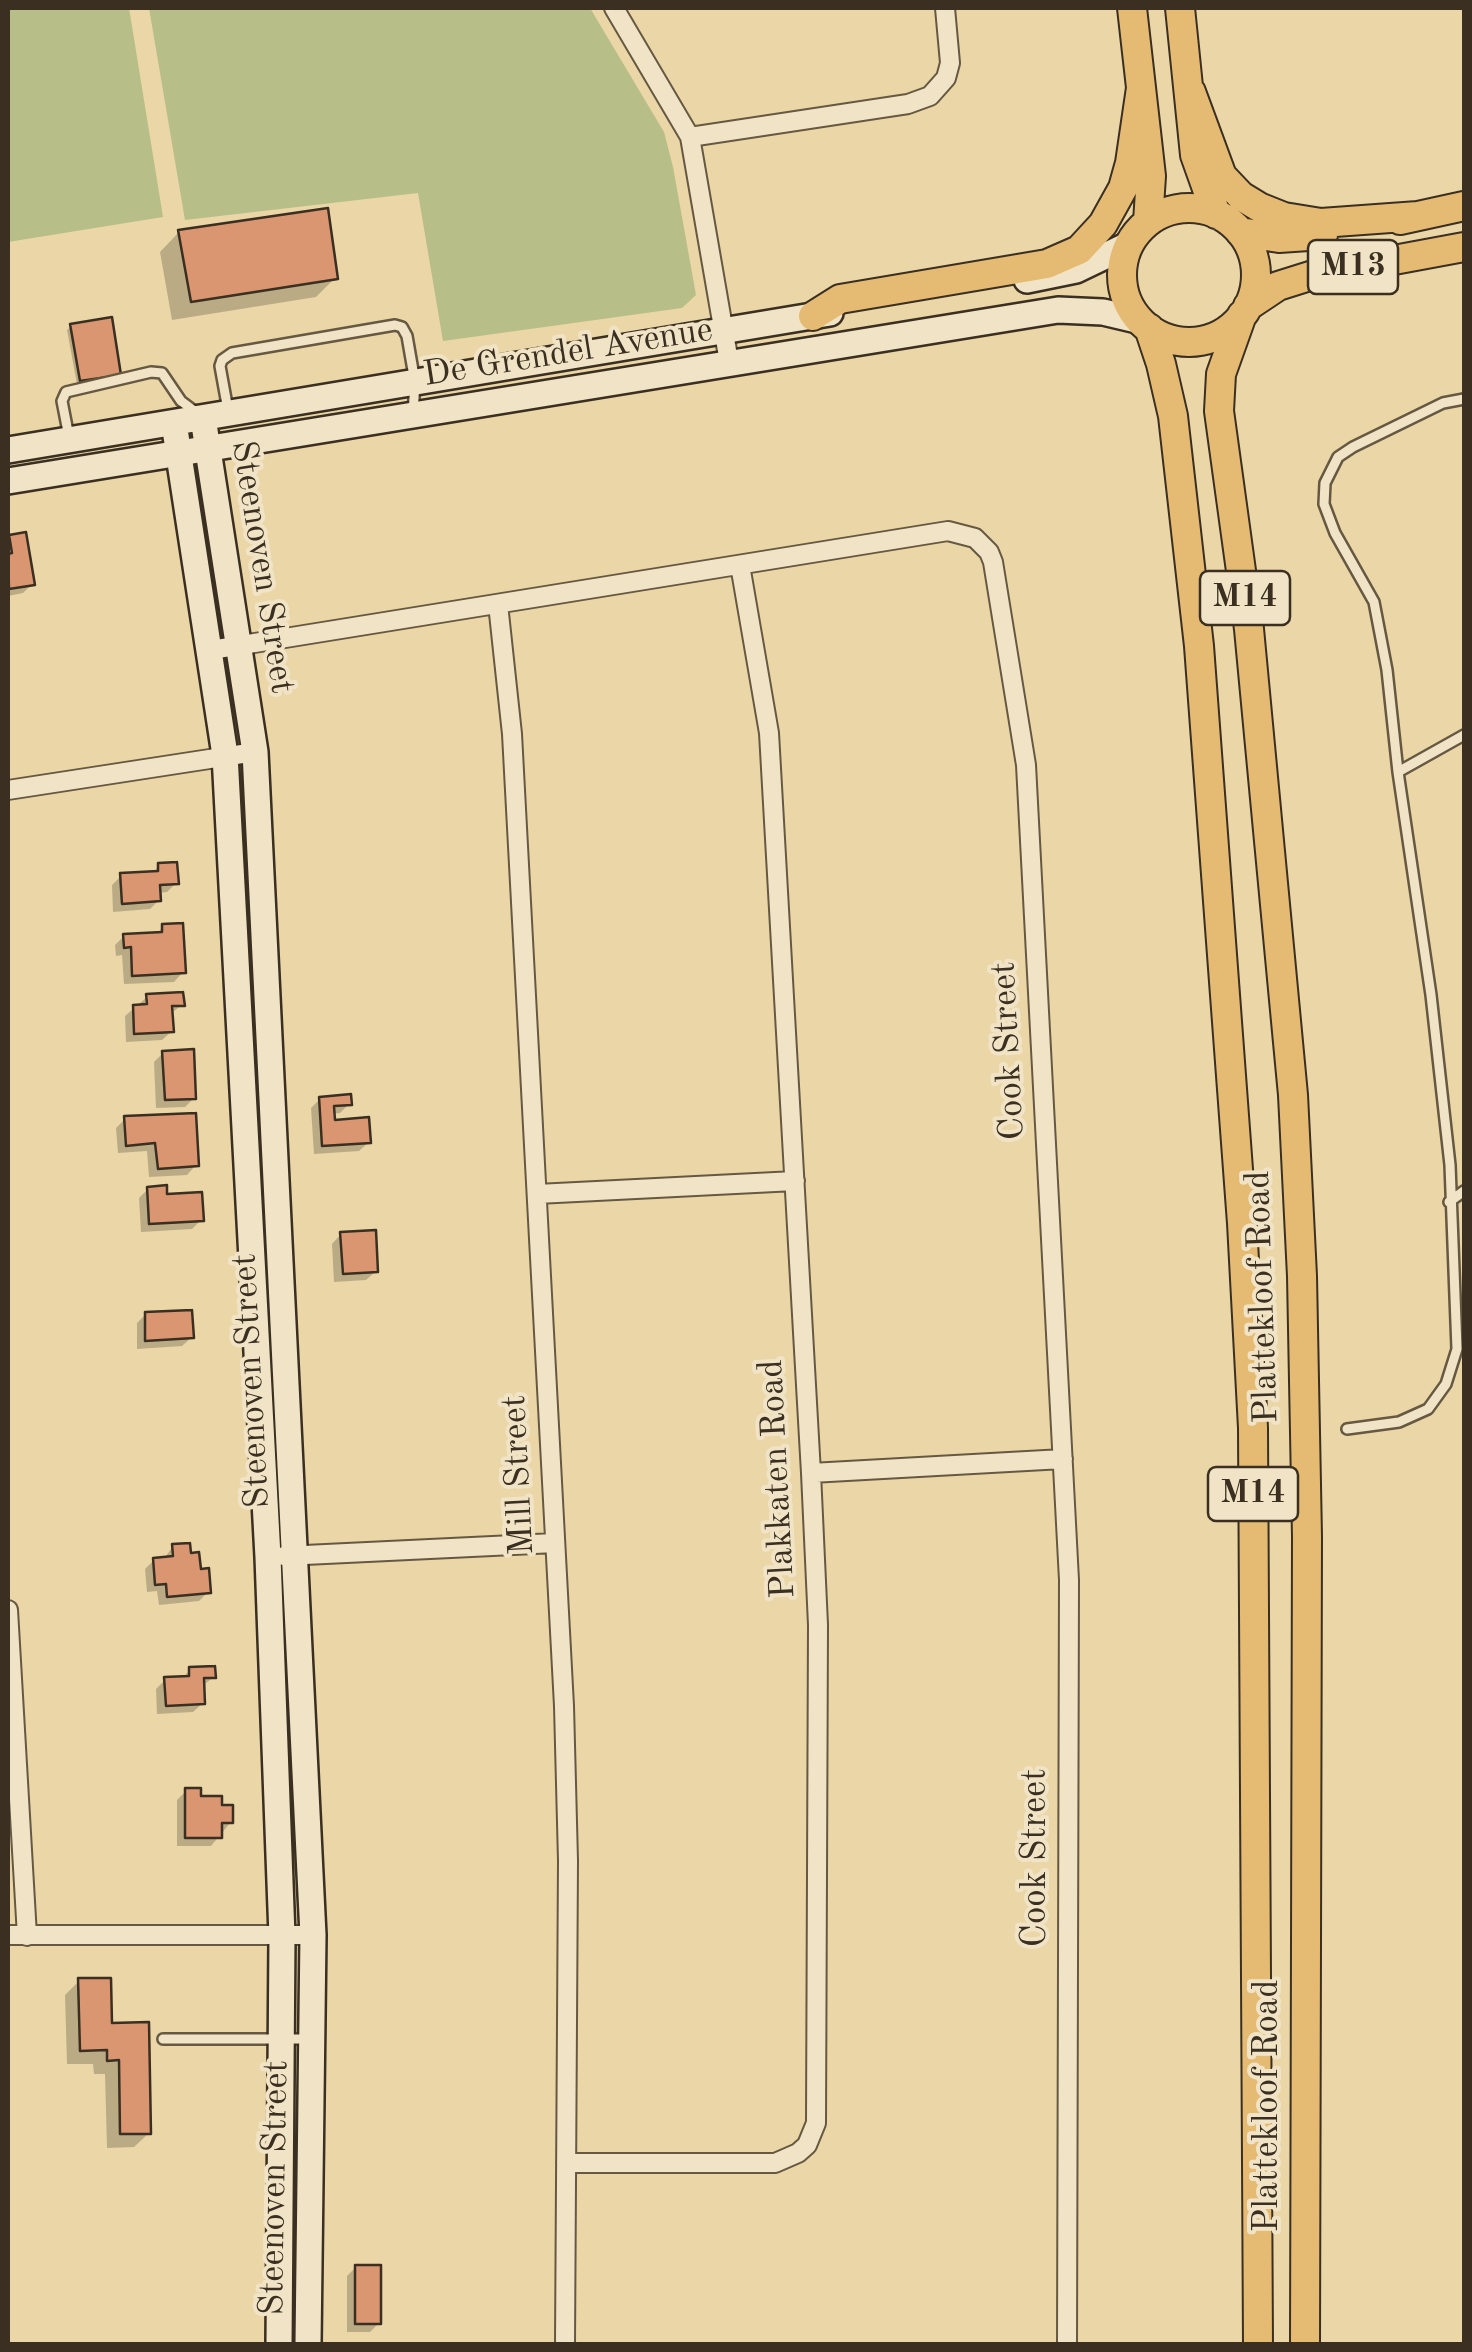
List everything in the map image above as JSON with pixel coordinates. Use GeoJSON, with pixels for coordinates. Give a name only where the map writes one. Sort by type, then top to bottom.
{"type":"FeatureCollection","features":[{"type":"Feature","properties":{"kind":"main road","name":"Plattekloof Road"},"geometry":{"type":"LineString","coordinates":[[1132,8],[1151,176],[1139,233],[1123,265],[1123,284],[1128,302],[1145,324],[1162,364],[1173,416],[1199,646],[1243,1242],[1253,1428],[1258,2344]]}},
{"type":"Feature","properties":{"kind":"main road"},"geometry":{"type":"LineString","coordinates":[[1180,8],[1195,155],[1216,214]]}},
{"type":"Feature","properties":{"kind":"main road"},"geometry":{"type":"LineString","coordinates":[[813,316],[840,299],[1047,264],[1073,254],[1100,228],[1122,188],[1130,163],[1141,88]]}},
{"type":"Feature","properties":{"kind":"main road"},"geometry":{"type":"LineString","coordinates":[[1191,92],[1216,166],[1234,190],[1259,207],[1284,217],[1321,223],[1418,216]]}},
{"type":"Feature","properties":{"kind":"main road","name":"M13"},"geometry":{"type":"LineString","coordinates":[[1240,232],[1306,237],[1464,206]]}},
{"type":"Feature","properties":{"kind":"main road"},"geometry":{"type":"LineString","coordinates":[[1139,233],[1165,212],[1181,208],[1216,214],[1240,232]]}},
{"type":"Feature","properties":{"kind":"main road","name":"Plattekloof Road"},"geometry":{"type":"LineString","coordinates":[[1240,232],[1256,266],[1256,284],[1221,374],[1219,411],[1249,628],[1292,1095],[1302,1276],[1307,1537],[1305,2344]]}},
{"type":"Feature","properties":{"kind":"main road","name":"M13"},"geometry":{"type":"LineString","coordinates":[[1245,311],[1278,286],[1313,274],[1464,247]]}},
{"type":"Feature","properties":{"kind":"main road"},"geometry":{"type":"LineString","coordinates":[[1145,324],[1174,340],[1200,341],[1226,331],[1245,311]]}},
{"type":"Feature","properties":{"kind":"street"},"geometry":{"type":"LineString","coordinates":[[614,8],[690,138],[730,362]]}},
{"type":"Feature","properties":{"kind":"street"},"geometry":{"type":"LineString","coordinates":[[690,138],[908,104],[930,96],[946,78],[950,63],[945,8]]}},
{"type":"Feature","properties":{"kind":"street","name":"De Grendel Avenue"},"geometry":{"type":"LineString","coordinates":[[8,450],[70,440],[177,412],[216,415],[1076,270],[1139,233]]}},
{"type":"Feature","properties":{"kind":"street","name":"De Grendel Avenue"},"geometry":{"type":"LineString","coordinates":[[8,481],[1058,310],[1102,312],[1145,324]]}},
{"type":"Feature","properties":{"kind":"street","name":"Steenoven Street"},"geometry":{"type":"LineString","coordinates":[[177,412],[178,453],[225,756],[268,1557],[282,1936],[278,2344]]}},
{"type":"Feature","properties":{"kind":"street","name":"Steenoven Street"},"geometry":{"type":"LineString","coordinates":[[216,415],[208,448],[254,752],[296,1556],[312,1935],[308,2344]]}},
{"type":"Feature","properties":{"kind":"street","name":"Cook Street"},"geometry":{"type":"LineString","coordinates":[[210,650],[948,531],[975,538],[993,562],[1026,765],[1069,1580],[1066,2344]]}},
{"type":"Feature","properties":{"kind":"street","name":"Plakkaten Road"},"geometry":{"type":"LineString","coordinates":[[566,2164],[774,2163],[798,2154],[812,2137],[816,2123],[818,1624],[811,1473],[769,734],[740,565]]}},
{"type":"Feature","properties":{"kind":"street","name":"Mill Street"},"geometry":{"type":"LineString","coordinates":[[498,604],[512,734],[568,1860],[565,2344]]}},
{"type":"Feature","properties":{"kind":"street"},"geometry":{"type":"LineString","coordinates":[[8,790],[254,752]]}},
{"type":"Feature","properties":{"kind":"street"},"geometry":{"type":"LineString","coordinates":[[537,1194],[794,1181]]}},
{"type":"Feature","properties":{"kind":"street"},"geometry":{"type":"LineString","coordinates":[[811,1473],[1062,1459]]}},
{"type":"Feature","properties":{"kind":"street"},"geometry":{"type":"LineString","coordinates":[[268,1557],[555,1542]]}},
{"type":"Feature","properties":{"kind":"street"},"geometry":{"type":"LineString","coordinates":[[8,1610],[27,1936]]}},
{"type":"Feature","properties":{"kind":"street"},"geometry":{"type":"LineString","coordinates":[[8,1935],[312,1935]]}},
{"type":"Feature","properties":{"kind":"lane"},"geometry":{"type":"LineString","coordinates":[[216,415],[220,366],[228,355],[391,325],[402,327],[407,336],[414,382],[413,414]]}},
{"type":"Feature","properties":{"kind":"lane"},"geometry":{"type":"LineString","coordinates":[[70,440],[62,401],[71,390],[159,372],[177,412]]}},
{"type":"Feature","properties":{"kind":"lane"},"geometry":{"type":"LineString","coordinates":[[1348,1429],[1399,1422],[1428,1409],[1446,1384],[1457,1349],[1450,1165],[1387,670],[1377,615],[1365,582],[1334,533],[1324,504],[1325,483],[1338,457],[1353,447],[1443,403],[1464,399]]}},
{"type":"Feature","properties":{"kind":"lane"},"geometry":{"type":"LineString","coordinates":[[1398,772],[1464,735]]}},
{"type":"Feature","properties":{"kind":"lane"},"geometry":{"type":"LineString","coordinates":[[1450,1202],[1464,1192]]}},
{"type":"Feature","properties":{"kind":"lane"},"geometry":{"type":"LineString","coordinates":[[163,2039],[312,2039]]}},
{"type":"Feature","properties":{"kind":"green space"},"geometry":{"type":"Polygon","coordinates":[[[8,8],[129,8],[163,217],[8,242],[8,8]]]}},
{"type":"Feature","properties":{"kind":"green space"},"geometry":{"type":"Polygon","coordinates":[[[149,8],[590,8],[664,132],[696,295],[682,308],[443,341],[418,193],[185,220],[149,8]]]}},
{"type":"Feature","properties":{"kind":"building"},"geometry":{"type":"Polygon","coordinates":[[[328,208],[338,279],[191,302],[178,230],[328,208]]]}},
{"type":"Feature","properties":{"kind":"building"},"geometry":{"type":"Polygon","coordinates":[[[112,317],[121,375],[80,381],[70,324],[112,317]]]}},
{"type":"Feature","properties":{"kind":"building"},"geometry":{"type":"Polygon","coordinates":[[[26,532],[35,585],[9,589],[9,535],[26,532]]]}},
{"type":"Feature","properties":{"kind":"building"},"geometry":{"type":"Polygon","coordinates":[[[177,862],[179,884],[160,885],[161,901],[122,904],[120,873],[158,871],[158,863],[177,862]]]}},
{"type":"Feature","properties":{"kind":"building"},"geometry":{"type":"Polygon","coordinates":[[[183,923],[186,973],[132,976],[131,947],[124,948],[123,934],[162,932],[162,924],[183,923]]]}},
{"type":"Feature","properties":{"kind":"building"},"geometry":{"type":"Polygon","coordinates":[[[183,992],[185,1006],[172,1006],[174,1032],[134,1034],[133,1005],[147,1004],[146,994],[183,992]]]}},
{"type":"Feature","properties":{"kind":"building"},"geometry":{"type":"Polygon","coordinates":[[[194,1049],[196,1099],[165,1100],[162,1051],[194,1049]]]}},
{"type":"Feature","properties":{"kind":"building"},"geometry":{"type":"Polygon","coordinates":[[[351,1094],[352,1105],[334,1106],[335,1120],[369,1117],[371,1143],[322,1146],[319,1097],[351,1094]]]}},
{"type":"Feature","properties":{"kind":"building"},"geometry":{"type":"Polygon","coordinates":[[[196,1113],[199,1166],[158,1169],[155,1143],[126,1146],[124,1116],[196,1113]]]}},
{"type":"Feature","properties":{"kind":"building"},"geometry":{"type":"Polygon","coordinates":[[[167,1185],[167,1194],[202,1192],[204,1221],[149,1224],[147,1187],[167,1185]]]}},
{"type":"Feature","properties":{"kind":"building"},"geometry":{"type":"Polygon","coordinates":[[[376,1230],[378,1272],[343,1274],[340,1232],[376,1230]]]}},
{"type":"Feature","properties":{"kind":"building"},"geometry":{"type":"Polygon","coordinates":[[[192,1310],[194,1338],[145,1341],[145,1312],[192,1310]]]}},
{"type":"Feature","properties":{"kind":"building"},"geometry":{"type":"Polygon","coordinates":[[[190,1543],[191,1553],[199,1552],[201,1569],[209,1568],[211,1593],[167,1597],[166,1584],[155,1585],[153,1558],[173,1556],[172,1544],[190,1543]]]}},
{"type":"Feature","properties":{"kind":"building"},"geometry":{"type":"Polygon","coordinates":[[[215,1666],[216,1678],[204,1678],[205,1704],[166,1706],[164,1677],[189,1676],[189,1667],[215,1666]]]}},
{"type":"Feature","properties":{"kind":"building"},"geometry":{"type":"Polygon","coordinates":[[[185,1788],[201,1788],[201,1796],[222,1796],[222,1805],[233,1805],[233,1823],[222,1823],[222,1838],[185,1838],[185,1788]]]}},
{"type":"Feature","properties":{"kind":"building"},"geometry":{"type":"Polygon","coordinates":[[[78,1978],[111,1978],[112,2023],[149,2022],[151,2134],[120,2134],[119,2060],[107,2061],[107,2050],[80,2051],[78,1978]]]}},
{"type":"Feature","properties":{"kind":"building"},"geometry":{"type":"Polygon","coordinates":[[[355,2265],[381,2265],[381,2324],[355,2324],[355,2265]]]}}]}
